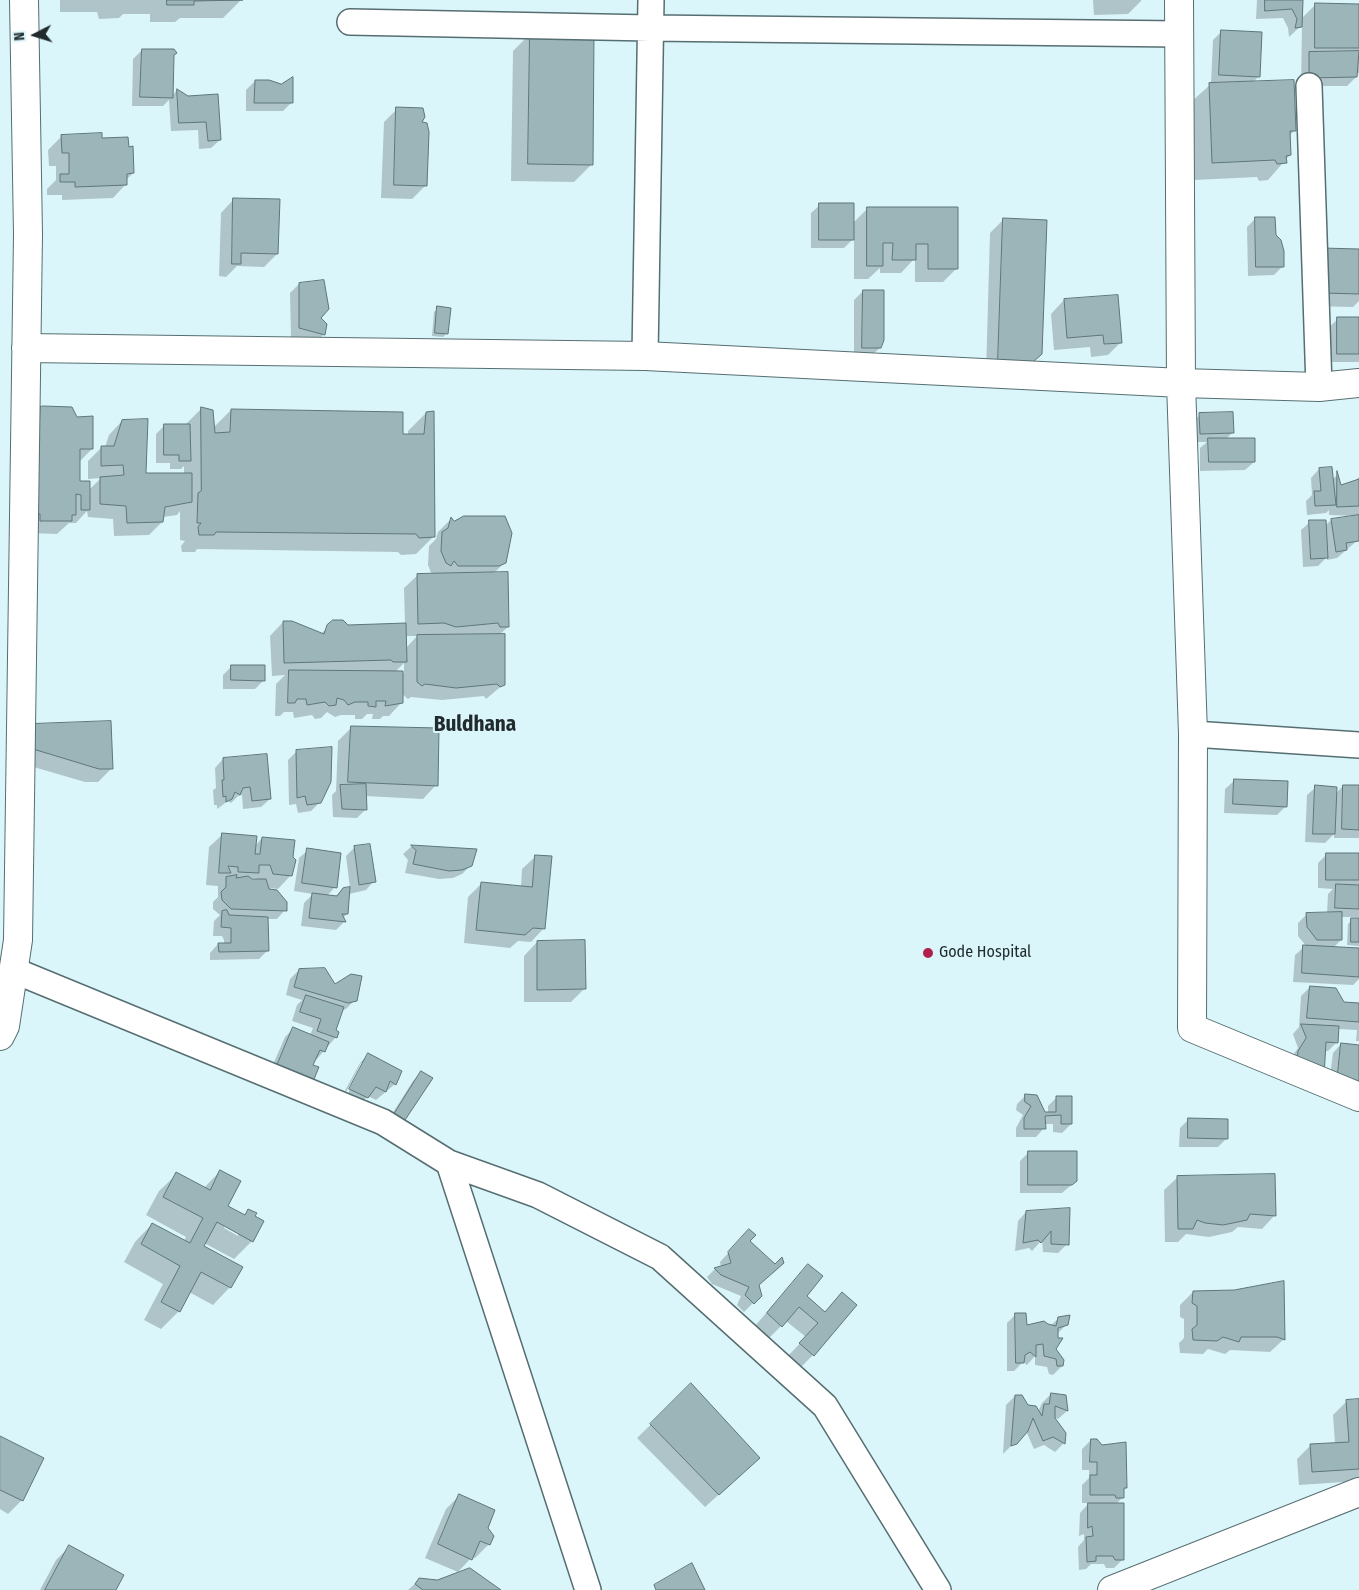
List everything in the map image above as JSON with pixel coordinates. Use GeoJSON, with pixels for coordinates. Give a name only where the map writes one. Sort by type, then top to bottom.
{"type":"FeatureCollection","features":[{"type":"Feature","properties":{"kind":"street"},"geometry":{"type":"LineString","coordinates":[[0,1036],[6,1026],[18,940],[28,234],[24,0]]}},
{"type":"Feature","properties":{"kind":"street"},"geometry":{"type":"LineString","coordinates":[[645,356],[650,0]]}},
{"type":"Feature","properties":{"kind":"street"},"geometry":{"type":"LineString","coordinates":[[1179,0],[1181,384],[1193,734],[1192,1028],[1359,1097]]}},
{"type":"Feature","properties":{"kind":"street"},"geometry":{"type":"LineString","coordinates":[[350,22],[650,28],[1180,34]]}},
{"type":"Feature","properties":{"kind":"street"},"geometry":{"type":"LineString","coordinates":[[1308,86],[1319,387]]}},
{"type":"Feature","properties":{"kind":"street"},"geometry":{"type":"LineString","coordinates":[[26,348],[645,356],[1181,384],[1319,387],[1359,382]]}},
{"type":"Feature","properties":{"kind":"street"},"geometry":{"type":"LineString","coordinates":[[0,693],[21,715]]}},
{"type":"Feature","properties":{"kind":"street"},"geometry":{"type":"LineString","coordinates":[[1193,734],[1359,745]]}},
{"type":"Feature","properties":{"kind":"street"},"geometry":{"type":"LineString","coordinates":[[13,970],[383,1122],[449,1163],[538,1195],[660,1257],[825,1406],[938,1590]]}},
{"type":"Feature","properties":{"kind":"street"},"geometry":{"type":"LineString","coordinates":[[449,1163],[588,1590]]}},
{"type":"Feature","properties":{"kind":"street"},"geometry":{"type":"LineString","coordinates":[[1112,1590],[1359,1492]]}},
{"type":"Feature","properties":{"kind":"building"},"geometry":{"type":"Polygon","coordinates":[[[167,0],[243,0],[194,1],[194,5],[167,5],[167,0]]]}},
{"type":"Feature","properties":{"kind":"building"},"geometry":{"type":"Polygon","coordinates":[[[1265,0],[1303,0],[1302,27],[1295,28],[1297,19],[1292,9],[1265,11],[1265,0]]]}},
{"type":"Feature","properties":{"kind":"building"},"geometry":{"type":"Polygon","coordinates":[[[1315,3],[1359,4],[1359,48],[1315,48],[1315,3]]]}},
{"type":"Feature","properties":{"kind":"building"},"geometry":{"type":"Polygon","coordinates":[[[1221,30],[1262,32],[1260,77],[1219,75],[1221,30]]]}},
{"type":"Feature","properties":{"kind":"building"},"geometry":{"type":"Polygon","coordinates":[[[530,32],[594,33],[593,165],[528,164],[530,32]]]}},
{"type":"Feature","properties":{"kind":"building"},"geometry":{"type":"Polygon","coordinates":[[[142,49],[174,49],[177,53],[174,55],[173,98],[140,97],[142,49]]]}},
{"type":"Feature","properties":{"kind":"building"},"geometry":{"type":"Polygon","coordinates":[[[1359,51],[1357,77],[1309,78],[1309,52],[1359,51]]]}},
{"type":"Feature","properties":{"kind":"building"},"geometry":{"type":"Polygon","coordinates":[[[293,77],[293,103],[254,103],[255,80],[269,80],[281,84],[293,77]]]}},
{"type":"Feature","properties":{"kind":"building"},"geometry":{"type":"Polygon","coordinates":[[[1294,80],[1296,131],[1290,131],[1291,155],[1286,156],[1287,163],[1277,164],[1275,160],[1212,163],[1209,83],[1294,80]]]}},
{"type":"Feature","properties":{"kind":"building"},"geometry":{"type":"Polygon","coordinates":[[[177,89],[188,96],[218,94],[221,140],[208,141],[206,122],[179,123],[177,89]]]}},
{"type":"Feature","properties":{"kind":"building"},"geometry":{"type":"Polygon","coordinates":[[[396,107],[423,108],[425,117],[422,122],[427,123],[429,132],[427,186],[394,185],[396,107]]]}},
{"type":"Feature","properties":{"kind":"building"},"geometry":{"type":"Polygon","coordinates":[[[102,133],[102,138],[128,137],[129,147],[133,146],[134,173],[127,174],[127,185],[75,187],[75,182],[60,182],[60,174],[69,174],[69,153],[62,153],[61,135],[102,133]]]}},
{"type":"Feature","properties":{"kind":"building"},"geometry":{"type":"Polygon","coordinates":[[[233,198],[280,199],[278,254],[241,253],[241,264],[232,264],[233,198]]]}},
{"type":"Feature","properties":{"kind":"building"},"geometry":{"type":"Polygon","coordinates":[[[819,203],[854,203],[854,240],[819,240],[819,203]]]}},
{"type":"Feature","properties":{"kind":"building"},"geometry":{"type":"Polygon","coordinates":[[[867,207],[958,207],[958,269],[928,269],[928,244],[916,244],[916,260],[892,260],[893,243],[883,243],[883,266],[867,266],[867,207]]]}},
{"type":"Feature","properties":{"kind":"building"},"geometry":{"type":"Polygon","coordinates":[[[1255,217],[1275,217],[1276,235],[1281,240],[1284,251],[1284,267],[1256,267],[1255,217]]]}},
{"type":"Feature","properties":{"kind":"building"},"geometry":{"type":"Polygon","coordinates":[[[1003,218],[1047,220],[1042,354],[1033,362],[998,361],[1003,218]]]}},
{"type":"Feature","properties":{"kind":"building"},"geometry":{"type":"Polygon","coordinates":[[[1322,248],[1359,249],[1359,294],[1322,293],[1322,248]]]}},
{"type":"Feature","properties":{"kind":"building"},"geometry":{"type":"Polygon","coordinates":[[[324,280],[329,309],[321,318],[327,324],[325,335],[299,328],[299,283],[324,280]]]}},
{"type":"Feature","properties":{"kind":"building"},"geometry":{"type":"Polygon","coordinates":[[[863,290],[884,290],[884,340],[881,348],[862,348],[863,290]]]}},
{"type":"Feature","properties":{"kind":"building"},"geometry":{"type":"Polygon","coordinates":[[[1118,295],[1122,343],[1104,344],[1103,335],[1067,338],[1064,299],[1118,295]]]}},
{"type":"Feature","properties":{"kind":"building"},"geometry":{"type":"Polygon","coordinates":[[[437,306],[451,308],[448,334],[435,333],[437,306]]]}},
{"type":"Feature","properties":{"kind":"building"},"geometry":{"type":"Polygon","coordinates":[[[1337,317],[1359,317],[1359,354],[1337,354],[1337,317]]]}},
{"type":"Feature","properties":{"kind":"building"},"geometry":{"type":"Polygon","coordinates":[[[40,407],[72,407],[77,417],[93,416],[93,449],[80,449],[80,481],[90,481],[90,510],[81,510],[81,495],[76,494],[76,515],[72,515],[72,521],[40,521],[40,514],[36,513],[40,407]]]}},
{"type":"Feature","properties":{"kind":"building"},"geometry":{"type":"Polygon","coordinates":[[[201,407],[213,410],[215,433],[230,432],[231,409],[403,412],[403,434],[424,434],[426,412],[434,411],[435,537],[419,538],[416,534],[216,532],[214,535],[199,535],[198,527],[201,523],[197,523],[198,493],[201,491],[201,407]]]}},
{"type":"Feature","properties":{"kind":"building"},"geometry":{"type":"Polygon","coordinates":[[[1233,412],[1234,433],[1200,434],[1199,413],[1233,412]]]}},
{"type":"Feature","properties":{"kind":"building"},"geometry":{"type":"Polygon","coordinates":[[[148,419],[146,473],[192,473],[192,502],[165,507],[163,522],[127,523],[126,506],[100,504],[100,477],[124,475],[123,465],[101,466],[101,446],[114,446],[122,420],[148,419]]]}},
{"type":"Feature","properties":{"kind":"building"},"geometry":{"type":"Polygon","coordinates":[[[164,424],[190,424],[191,461],[179,461],[179,455],[164,455],[164,424]]]}},
{"type":"Feature","properties":{"kind":"building"},"geometry":{"type":"Polygon","coordinates":[[[1208,438],[1255,438],[1255,462],[1209,462],[1208,438]]]}},
{"type":"Feature","properties":{"kind":"building"},"geometry":{"type":"Polygon","coordinates":[[[1332,467],[1336,505],[1315,506],[1314,491],[1321,491],[1319,468],[1332,467]]]}},
{"type":"Feature","properties":{"kind":"building"},"geometry":{"type":"Polygon","coordinates":[[[1337,471],[1341,485],[1359,479],[1359,506],[1337,507],[1337,471]]]}},
{"type":"Feature","properties":{"kind":"building"},"geometry":{"type":"Polygon","coordinates":[[[1359,515],[1359,541],[1346,543],[1347,550],[1336,552],[1331,519],[1359,515]]]}},
{"type":"Feature","properties":{"kind":"building"},"geometry":{"type":"Polygon","coordinates":[[[464,516],[505,516],[512,533],[506,563],[499,566],[458,566],[454,561],[451,566],[446,563],[441,551],[442,532],[448,528],[451,517],[454,521],[464,516]]]}},
{"type":"Feature","properties":{"kind":"building"},"geometry":{"type":"Polygon","coordinates":[[[1309,520],[1326,520],[1328,558],[1311,559],[1309,520]]]}},
{"type":"Feature","properties":{"kind":"building"},"geometry":{"type":"Polygon","coordinates":[[[508,572],[509,627],[500,627],[498,623],[456,627],[444,623],[418,624],[417,574],[508,572]]]}},
{"type":"Feature","properties":{"kind":"building"},"geometry":{"type":"Polygon","coordinates":[[[333,620],[343,620],[348,625],[406,623],[407,662],[393,662],[391,660],[284,663],[283,621],[292,621],[324,634],[327,625],[333,620]]]}},
{"type":"Feature","properties":{"kind":"building"},"geometry":{"type":"Polygon","coordinates":[[[505,634],[505,685],[500,687],[497,684],[456,688],[425,684],[422,686],[417,682],[417,635],[505,634]]]}},
{"type":"Feature","properties":{"kind":"building"},"geometry":{"type":"Polygon","coordinates":[[[231,665],[265,665],[265,681],[231,680],[231,665]]]}},
{"type":"Feature","properties":{"kind":"building"},"geometry":{"type":"Polygon","coordinates":[[[289,670],[403,671],[403,703],[385,706],[386,701],[376,701],[376,707],[368,706],[368,702],[355,702],[348,705],[344,700],[337,698],[336,705],[329,706],[325,702],[307,705],[306,699],[297,699],[295,703],[288,703],[289,670]]]}},
{"type":"Feature","properties":{"kind":"building"},"geometry":{"type":"Polygon","coordinates":[[[111,721],[113,769],[99,769],[33,749],[32,724],[111,721]]]}},
{"type":"Feature","properties":{"kind":"building"},"geometry":{"type":"Polygon","coordinates":[[[351,726],[439,728],[438,786],[348,782],[351,726]]]}},
{"type":"Feature","properties":{"kind":"building"},"geometry":{"type":"Polygon","coordinates":[[[332,747],[331,782],[321,803],[307,805],[305,796],[297,798],[296,750],[332,747]]]}},
{"type":"Feature","properties":{"kind":"building"},"geometry":{"type":"Polygon","coordinates":[[[267,754],[271,799],[252,801],[250,787],[243,788],[240,795],[235,792],[232,799],[226,802],[226,796],[223,797],[223,758],[267,754]]]}},
{"type":"Feature","properties":{"kind":"building"},"geometry":{"type":"Polygon","coordinates":[[[1234,779],[1288,781],[1287,807],[1233,804],[1234,779]]]}},
{"type":"Feature","properties":{"kind":"building"},"geometry":{"type":"Polygon","coordinates":[[[366,784],[367,810],[342,809],[340,785],[366,784]]]}},
{"type":"Feature","properties":{"kind":"building"},"geometry":{"type":"Polygon","coordinates":[[[1315,785],[1337,787],[1335,834],[1313,834],[1315,785]]]}},
{"type":"Feature","properties":{"kind":"building"},"geometry":{"type":"Polygon","coordinates":[[[1343,785],[1359,785],[1359,830],[1342,829],[1343,785]]]}},
{"type":"Feature","properties":{"kind":"building"},"geometry":{"type":"Polygon","coordinates":[[[222,833],[257,836],[255,854],[260,854],[262,837],[295,840],[293,857],[296,860],[292,876],[273,874],[270,865],[259,865],[259,873],[238,872],[238,867],[228,866],[231,873],[219,873],[222,833]]]}},
{"type":"Feature","properties":{"kind":"building"},"geometry":{"type":"Polygon","coordinates":[[[370,844],[376,882],[359,885],[354,846],[370,844]]]}},
{"type":"Feature","properties":{"kind":"building"},"geometry":{"type":"Polygon","coordinates":[[[411,845],[477,849],[472,866],[462,870],[449,871],[413,864],[416,851],[411,845]]]}},
{"type":"Feature","properties":{"kind":"building"},"geometry":{"type":"Polygon","coordinates":[[[307,848],[341,853],[337,888],[302,883],[307,848]]]}},
{"type":"Feature","properties":{"kind":"building"},"geometry":{"type":"Polygon","coordinates":[[[1326,853],[1359,853],[1359,880],[1326,880],[1326,853]]]}},
{"type":"Feature","properties":{"kind":"building"},"geometry":{"type":"Polygon","coordinates":[[[535,855],[552,856],[545,929],[533,928],[525,935],[476,930],[481,882],[532,887],[535,855]]]}},
{"type":"Feature","properties":{"kind":"building"},"geometry":{"type":"Polygon","coordinates":[[[237,875],[236,878],[248,876],[252,879],[266,879],[269,889],[277,890],[287,902],[287,911],[231,909],[222,900],[221,892],[226,887],[226,877],[237,875]]]}},
{"type":"Feature","properties":{"kind":"building"},"geometry":{"type":"Polygon","coordinates":[[[1336,884],[1359,885],[1359,909],[1335,908],[1336,884]]]}},
{"type":"Feature","properties":{"kind":"building"},"geometry":{"type":"Polygon","coordinates":[[[350,887],[348,914],[342,914],[346,922],[309,918],[312,893],[337,896],[343,888],[350,887]]]}},
{"type":"Feature","properties":{"kind":"building"},"geometry":{"type":"Polygon","coordinates":[[[227,910],[229,915],[268,917],[269,951],[219,952],[218,943],[231,943],[231,928],[221,927],[222,911],[227,910]]]}},
{"type":"Feature","properties":{"kind":"building"},"geometry":{"type":"Polygon","coordinates":[[[1342,912],[1342,940],[1317,940],[1307,927],[1306,913],[1342,912]]]}},
{"type":"Feature","properties":{"kind":"building"},"geometry":{"type":"Polygon","coordinates":[[[1351,918],[1359,918],[1359,942],[1351,942],[1351,918]]]}},
{"type":"Feature","properties":{"kind":"building"},"geometry":{"type":"Polygon","coordinates":[[[585,940],[586,989],[537,990],[537,941],[585,940]]]}},
{"type":"Feature","properties":{"kind":"building"},"geometry":{"type":"Polygon","coordinates":[[[1303,945],[1359,948],[1359,977],[1302,973],[1303,945]]]}},
{"type":"Feature","properties":{"kind":"building"},"geometry":{"type":"Polygon","coordinates":[[[325,968],[335,984],[351,974],[362,976],[357,1001],[348,1003],[294,987],[299,969],[325,968]]]}},
{"type":"Feature","properties":{"kind":"building"},"geometry":{"type":"Polygon","coordinates":[[[1310,986],[1336,988],[1344,1002],[1359,1003],[1359,1022],[1307,1018],[1310,986]]]}},
{"type":"Feature","properties":{"kind":"building"},"geometry":{"type":"Polygon","coordinates":[[[306,995],[344,1007],[336,1030],[339,1032],[337,1038],[317,1031],[321,1019],[300,1012],[306,995]]]}},
{"type":"Feature","properties":{"kind":"building"},"geometry":{"type":"Polygon","coordinates":[[[1301,1024],[1339,1026],[1338,1043],[1326,1042],[1324,1077],[1296,1075],[1298,1051],[1306,1038],[1301,1024]]]}},
{"type":"Feature","properties":{"kind":"building"},"geometry":{"type":"Polygon","coordinates":[[[293,1027],[329,1042],[325,1052],[320,1050],[313,1065],[319,1067],[312,1084],[276,1068],[293,1027]]]}},
{"type":"Feature","properties":{"kind":"building"},"geometry":{"type":"Polygon","coordinates":[[[1341,1043],[1359,1045],[1359,1086],[1337,1083],[1341,1043]]]}},
{"type":"Feature","properties":{"kind":"building"},"geometry":{"type":"Polygon","coordinates":[[[368,1053],[402,1071],[396,1085],[390,1081],[386,1092],[376,1087],[368,1098],[349,1089],[368,1053]]]}},
{"type":"Feature","properties":{"kind":"building"},"geometry":{"type":"Polygon","coordinates":[[[421,1071],[433,1078],[405,1120],[393,1116],[421,1071]]]}},
{"type":"Feature","properties":{"kind":"building"},"geometry":{"type":"Polygon","coordinates":[[[1025,1094],[1037,1095],[1045,1112],[1056,1112],[1056,1096],[1072,1096],[1072,1124],[1061,1124],[1061,1115],[1045,1116],[1046,1129],[1024,1129],[1024,1118],[1031,1106],[1025,1102],[1025,1094]]]}},
{"type":"Feature","properties":{"kind":"building"},"geometry":{"type":"Polygon","coordinates":[[[1188,1118],[1228,1119],[1228,1139],[1188,1138],[1188,1118]]]}},
{"type":"Feature","properties":{"kind":"building"},"geometry":{"type":"Polygon","coordinates":[[[1028,1151],[1077,1151],[1077,1181],[1072,1185],[1028,1185],[1028,1151]]]}},
{"type":"Feature","properties":{"kind":"building"},"geometry":{"type":"Polygon","coordinates":[[[220,1170],[241,1181],[228,1206],[245,1215],[248,1209],[257,1213],[255,1216],[264,1221],[253,1242],[217,1222],[204,1246],[243,1267],[231,1288],[201,1272],[180,1312],[161,1302],[180,1266],[141,1244],[152,1223],[190,1243],[203,1218],[163,1197],[176,1172],[210,1190],[220,1170]]]}},
{"type":"Feature","properties":{"kind":"building"},"geometry":{"type":"Polygon","coordinates":[[[1275,1174],[1276,1216],[1250,1214],[1247,1220],[1223,1225],[1197,1220],[1193,1229],[1178,1229],[1177,1176],[1275,1174]]]}},
{"type":"Feature","properties":{"kind":"building"},"geometry":{"type":"Polygon","coordinates":[[[1070,1208],[1069,1245],[1051,1244],[1051,1231],[1041,1243],[1038,1240],[1023,1243],[1026,1211],[1070,1208]]]}},
{"type":"Feature","properties":{"kind":"building"},"geometry":{"type":"Polygon","coordinates":[[[749,1229],[756,1235],[750,1241],[775,1264],[782,1257],[784,1263],[759,1285],[762,1296],[754,1304],[745,1295],[749,1287],[721,1275],[714,1268],[731,1263],[728,1252],[749,1229]]]}},
{"type":"Feature","properties":{"kind":"building"},"geometry":{"type":"Polygon","coordinates":[[[808,1264],[823,1276],[807,1296],[825,1312],[842,1292],[857,1305],[814,1356],[799,1343],[818,1323],[799,1307],[782,1327],[767,1313],[808,1264]]]}},
{"type":"Feature","properties":{"kind":"building"},"geometry":{"type":"Polygon","coordinates":[[[1284,1281],[1285,1340],[1277,1337],[1241,1337],[1239,1342],[1223,1337],[1217,1341],[1193,1340],[1192,1329],[1197,1325],[1197,1306],[1192,1303],[1193,1291],[1234,1290],[1284,1281]]]}},
{"type":"Feature","properties":{"kind":"building"},"geometry":{"type":"Polygon","coordinates":[[[1015,1313],[1026,1313],[1027,1325],[1044,1321],[1056,1326],[1058,1317],[1070,1315],[1068,1325],[1058,1328],[1058,1338],[1063,1338],[1056,1349],[1064,1360],[1063,1366],[1057,1366],[1056,1359],[1044,1356],[1043,1344],[1036,1345],[1036,1357],[1030,1352],[1025,1355],[1024,1363],[1016,1363],[1015,1313]]]}},
{"type":"Feature","properties":{"kind":"building"},"geometry":{"type":"Polygon","coordinates":[[[691,1383],[760,1458],[719,1495],[650,1424],[691,1383]]]}},
{"type":"Feature","properties":{"kind":"building"},"geometry":{"type":"Polygon","coordinates":[[[1051,1393],[1066,1395],[1068,1411],[1055,1406],[1055,1418],[1066,1433],[1065,1444],[1053,1437],[1043,1441],[1033,1418],[1028,1431],[1017,1444],[1011,1446],[1015,1395],[1022,1395],[1028,1405],[1036,1406],[1042,1416],[1044,1404],[1049,1404],[1051,1393]]]}},
{"type":"Feature","properties":{"kind":"building"},"geometry":{"type":"Polygon","coordinates":[[[1359,1399],[1359,1469],[1312,1472],[1310,1444],[1349,1442],[1346,1400],[1359,1399]]]}},
{"type":"Feature","properties":{"kind":"building"},"geometry":{"type":"Polygon","coordinates":[[[0,1436],[44,1458],[23,1501],[0,1490],[0,1436]]]}},
{"type":"Feature","properties":{"kind":"building"},"geometry":{"type":"Polygon","coordinates":[[[1091,1439],[1097,1439],[1102,1445],[1126,1442],[1127,1488],[1124,1488],[1124,1498],[1116,1498],[1115,1495],[1090,1495],[1090,1475],[1097,1475],[1097,1462],[1090,1462],[1091,1439]]]}},
{"type":"Feature","properties":{"kind":"building"},"geometry":{"type":"Polygon","coordinates":[[[459,1494],[495,1510],[488,1528],[494,1536],[490,1545],[480,1541],[472,1560],[438,1544],[459,1494]]]}},
{"type":"Feature","properties":{"kind":"building"},"geometry":{"type":"Polygon","coordinates":[[[1088,1503],[1124,1503],[1124,1560],[1115,1560],[1113,1556],[1096,1556],[1096,1561],[1087,1562],[1086,1537],[1093,1536],[1092,1526],[1088,1528],[1088,1503]]]}},
{"type":"Feature","properties":{"kind":"building"},"geometry":{"type":"Polygon","coordinates":[[[69,1545],[124,1575],[116,1590],[45,1590],[69,1545]]]}},
{"type":"Feature","properties":{"kind":"building"},"geometry":{"type":"Polygon","coordinates":[[[692,1563],[705,1590],[656,1590],[654,1585],[692,1563]]]}},
{"type":"Feature","properties":{"kind":"building"},"geometry":{"type":"Polygon","coordinates":[[[470,1568],[501,1590],[423,1590],[415,1584],[419,1578],[437,1580],[470,1568]]]}},
{"type":"Feature","properties":{"kind":"place","name":"Gode Hospital"},"geometry":{"type":"Point","coordinates":[928,953]}},
{"type":"Feature","properties":{"kind":"district","name":"Buldhana"},"geometry":{"type":"Point","coordinates":[475,725]}}]}
